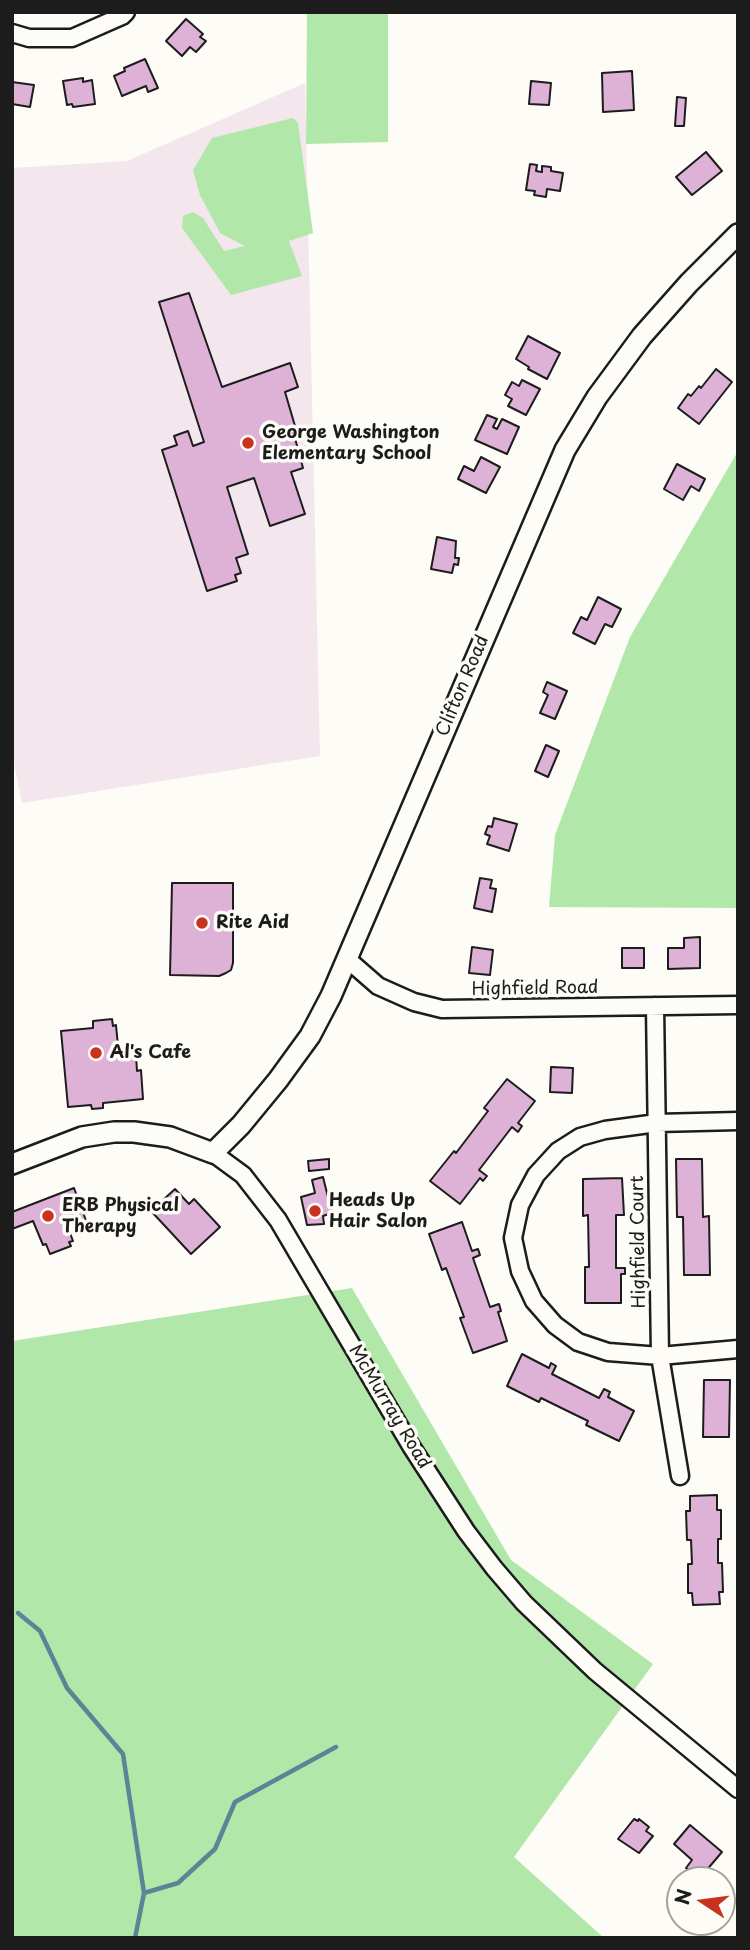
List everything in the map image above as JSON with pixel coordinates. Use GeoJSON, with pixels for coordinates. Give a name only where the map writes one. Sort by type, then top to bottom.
{"type":"FeatureCollection","features":[{"type":"Feature","properties":{"kind":"main road","name":"Clifton Road"},"geometry":{"type":"LineString","coordinates":[[213,1153],[241,1125],[295,1059],[319,1020],[565,450],[597,397],[642,336],[738,234]]}},
{"type":"Feature","properties":{"kind":"main road","name":"McMurray Road"},"geometry":{"type":"LineString","coordinates":[[12,1164],[82,1138],[114,1132],[170,1137],[213,1153]]}},
{"type":"Feature","properties":{"kind":"street"},"geometry":{"type":"LineString","coordinates":[[12,33],[29,38],[72,38],[126,12]]}},
{"type":"Feature","properties":{"kind":"street","name":"Highfield Road"},"geometry":{"type":"LineString","coordinates":[[347,959],[378,986],[414,1002],[442,1009],[738,1005]]}},
{"type":"Feature","properties":{"kind":"street","name":"Highfield Court"},"geometry":{"type":"LineString","coordinates":[[655,1006],[660,1356],[680,1476]]}},
{"type":"Feature","properties":{"kind":"street"},"geometry":{"type":"LineString","coordinates":[[738,1121],[657,1123],[606,1130],[580,1137],[558,1151],[536,1175],[520,1205],[513,1238],[520,1271],[534,1301],[555,1325],[578,1342],[608,1352],[660,1356],[738,1349]]}},
{"type":"Feature","properties":{"kind":"street","name":"McMurray Road"},"geometry":{"type":"LineString","coordinates":[[213,1153],[243,1175],[278,1220],[411,1446],[466,1531],[494,1567],[542,1621],[595,1671],[738,1788]]}},
{"type":"Feature","properties":{"kind":"shaded area"},"geometry":{"type":"Polygon","coordinates":[[[305,83],[320,756],[22,803],[12,754],[12,168],[127,161],[305,83]]]}},
{"type":"Feature","properties":{"kind":"green space"},"geometry":{"type":"Polygon","coordinates":[[[307,12],[388,12],[388,142],[306,144],[307,12]]]}},
{"type":"Feature","properties":{"kind":"green space"},"geometry":{"type":"Polygon","coordinates":[[[293,118],[298,123],[313,233],[289,241],[302,276],[231,295],[182,228],[183,216],[193,212],[203,218],[224,251],[245,246],[220,233],[200,195],[193,170],[212,138],[293,118]]]}},
{"type":"Feature","properties":{"kind":"green space"},"geometry":{"type":"Polygon","coordinates":[[[738,451],[736,908],[549,907],[555,835],[630,637],[738,451]]]}},
{"type":"Feature","properties":{"kind":"green space"},"geometry":{"type":"Polygon","coordinates":[[[352,1288],[511,1560],[653,1664],[514,1857],[604,1938],[12,1938],[12,1341],[352,1288]]]}},
{"type":"Feature","properties":{"kind":"building"},"geometry":{"type":"Polygon","coordinates":[[[186,19],[203,34],[200,37],[206,41],[196,52],[190,47],[182,56],[166,41],[186,19]]]}},
{"type":"Feature","properties":{"kind":"building"},"geometry":{"type":"Polygon","coordinates":[[[145,59],[158,88],[148,92],[146,86],[122,96],[114,76],[125,71],[124,68],[145,59]]]}},
{"type":"Feature","properties":{"kind":"building"},"geometry":{"type":"Polygon","coordinates":[[[632,71],[634,110],[603,112],[602,73],[632,71]]]}},
{"type":"Feature","properties":{"kind":"building"},"geometry":{"type":"Polygon","coordinates":[[[83,78],[83,82],[92,80],[95,104],[73,107],[72,104],[67,105],[63,81],[83,78]]]}},
{"type":"Feature","properties":{"kind":"building"},"geometry":{"type":"Polygon","coordinates":[[[531,81],[551,83],[549,105],[529,104],[531,81]]]}},
{"type":"Feature","properties":{"kind":"building"},"geometry":{"type":"Polygon","coordinates":[[[12,82],[34,85],[30,107],[12,104],[12,82]]]}},
{"type":"Feature","properties":{"kind":"building"},"geometry":{"type":"Polygon","coordinates":[[[677,97],[686,98],[684,126],[675,126],[677,97]]]}},
{"type":"Feature","properties":{"kind":"building"},"geometry":{"type":"Polygon","coordinates":[[[706,152],[722,171],[692,195],[676,177],[706,152]]]}},
{"type":"Feature","properties":{"kind":"building"},"geometry":{"type":"Polygon","coordinates":[[[530,164],[537,165],[536,171],[542,172],[542,166],[563,173],[560,191],[547,189],[546,197],[526,190],[530,164]]]}},
{"type":"Feature","properties":{"kind":"building","name":"George Washington Elementary School"},"geometry":{"type":"Polygon","coordinates":[[[189,293],[222,387],[290,363],[298,387],[285,392],[303,468],[291,472],[305,514],[270,526],[254,478],[227,487],[248,554],[236,558],[241,573],[235,575],[237,581],[207,591],[162,450],[177,445],[174,436],[188,431],[193,446],[204,442],[159,302],[189,293]]]}},
{"type":"Feature","properties":{"kind":"building"},"geometry":{"type":"Polygon","coordinates":[[[528,336],[560,353],[547,379],[516,359],[528,336]]]}},
{"type":"Feature","properties":{"kind":"building"},"geometry":{"type":"Polygon","coordinates":[[[716,369],[732,382],[699,424],[678,408],[688,394],[691,396],[699,386],[701,388],[716,369]]]}},
{"type":"Feature","properties":{"kind":"building"},"geometry":{"type":"Polygon","coordinates":[[[522,380],[540,389],[526,415],[508,406],[512,399],[505,395],[512,382],[519,386],[522,380]]]}},
{"type":"Feature","properties":{"kind":"building"},"geometry":{"type":"Polygon","coordinates":[[[487,415],[497,419],[493,427],[497,429],[502,419],[519,427],[507,454],[475,440],[487,415]]]}},
{"type":"Feature","properties":{"kind":"building"},"geometry":{"type":"Polygon","coordinates":[[[481,457],[500,467],[486,493],[458,479],[464,466],[474,471],[481,457]]]}},
{"type":"Feature","properties":{"kind":"building"},"geometry":{"type":"Polygon","coordinates":[[[677,464],[705,479],[699,491],[691,486],[683,500],[664,489],[677,464]]]}},
{"type":"Feature","properties":{"kind":"building"},"geometry":{"type":"Polygon","coordinates":[[[437,537],[456,541],[455,558],[459,558],[452,573],[431,569],[437,537]]]}},
{"type":"Feature","properties":{"kind":"building"},"geometry":{"type":"Polygon","coordinates":[[[598,597],[621,609],[612,627],[605,624],[595,644],[573,633],[581,617],[587,620],[598,597]]]}},
{"type":"Feature","properties":{"kind":"building"},"geometry":{"type":"Polygon","coordinates":[[[547,682],[567,691],[555,719],[540,713],[548,695],[543,692],[547,682]]]}},
{"type":"Feature","properties":{"kind":"building"},"geometry":{"type":"Polygon","coordinates":[[[546,745],[559,751],[548,777],[535,771],[546,745]]]}},
{"type":"Feature","properties":{"kind":"building"},"geometry":{"type":"Polygon","coordinates":[[[494,818],[517,824],[509,851],[487,844],[490,836],[485,834],[488,826],[492,827],[494,818]]]}},
{"type":"Feature","properties":{"kind":"building"},"geometry":{"type":"Polygon","coordinates":[[[480,878],[492,880],[490,888],[496,889],[492,912],[474,908],[480,878]]]}},
{"type":"Feature","properties":{"kind":"building","name":"Rite Aid"},"geometry":{"type":"Polygon","coordinates":[[[172,883],[233,883],[231,970],[219,976],[170,975],[172,883]]]}},
{"type":"Feature","properties":{"kind":"building"},"geometry":{"type":"Polygon","coordinates":[[[700,937],[700,968],[668,969],[668,948],[684,948],[684,938],[700,937]]]}},
{"type":"Feature","properties":{"kind":"building"},"geometry":{"type":"Polygon","coordinates":[[[472,947],[493,950],[490,975],[469,973],[472,947]]]}},
{"type":"Feature","properties":{"kind":"building"},"geometry":{"type":"Polygon","coordinates":[[[622,948],[644,948],[644,968],[622,968],[622,948]]]}},
{"type":"Feature","properties":{"kind":"building"},"geometry":{"type":"Polygon","coordinates":[[[112,1019],[113,1026],[116,1025],[119,1057],[136,1055],[137,1071],[141,1070],[143,1099],[103,1103],[103,1108],[92,1109],[91,1105],[68,1107],[61,1031],[93,1028],[93,1021],[112,1019]]]}},
{"type":"Feature","properties":{"kind":"building"},"geometry":{"type":"Polygon","coordinates":[[[551,1067],[573,1068],[572,1093],[550,1092],[551,1067]]]}},
{"type":"Feature","properties":{"kind":"building"},"geometry":{"type":"Polygon","coordinates":[[[507,1079],[535,1101],[518,1123],[522,1126],[518,1132],[512,1127],[479,1170],[487,1176],[483,1181],[480,1178],[460,1204],[430,1181],[454,1151],[456,1153],[488,1111],[484,1108],[507,1079]]]}},
{"type":"Feature","properties":{"kind":"building"},"geometry":{"type":"Polygon","coordinates":[[[329,1159],[329,1169],[309,1171],[308,1161],[329,1159]]]}},
{"type":"Feature","properties":{"kind":"building"},"geometry":{"type":"Polygon","coordinates":[[[676,1159],[702,1159],[703,1217],[709,1216],[710,1275],[684,1275],[683,1217],[677,1217],[676,1159]]]}},
{"type":"Feature","properties":{"kind":"building"},"geometry":{"type":"Polygon","coordinates":[[[323,1177],[332,1213],[323,1216],[324,1224],[307,1225],[301,1197],[315,1193],[312,1180],[323,1177]]]}},
{"type":"Feature","properties":{"kind":"building"},"geometry":{"type":"Polygon","coordinates":[[[622,1178],[624,1215],[616,1215],[616,1268],[625,1268],[625,1274],[621,1274],[621,1303],[585,1303],[585,1267],[589,1267],[588,1215],[583,1216],[583,1179],[622,1178]]]}},
{"type":"Feature","properties":{"kind":"building","name":"ERB Physical Therapy"},"geometry":{"type":"Polygon","coordinates":[[[74,1188],[88,1226],[70,1233],[73,1241],[69,1242],[71,1246],[50,1254],[46,1244],[43,1245],[33,1221],[12,1229],[12,1212],[74,1188]]]}},
{"type":"Feature","properties":{"kind":"building"},"geometry":{"type":"Polygon","coordinates":[[[175,1189],[189,1204],[194,1199],[220,1227],[191,1254],[151,1211],[175,1189]]]}},
{"type":"Feature","properties":{"kind":"building"},"geometry":{"type":"Polygon","coordinates":[[[462,1222],[472,1251],[478,1249],[480,1255],[473,1258],[490,1307],[499,1304],[501,1311],[498,1312],[507,1341],[473,1353],[460,1318],[464,1317],[446,1268],[442,1270],[429,1234],[462,1222]]]}},
{"type":"Feature","properties":{"kind":"building"},"geometry":{"type":"Polygon","coordinates":[[[522,1354],[549,1368],[551,1363],[556,1366],[552,1374],[599,1398],[604,1389],[610,1392],[608,1397],[634,1411],[619,1441],[586,1425],[588,1421],[541,1398],[539,1402],[507,1386],[522,1354]]]}},
{"type":"Feature","properties":{"kind":"building"},"geometry":{"type":"Polygon","coordinates":[[[704,1380],[730,1380],[729,1437],[703,1437],[704,1380]]]}},
{"type":"Feature","properties":{"kind":"building"},"geometry":{"type":"Polygon","coordinates":[[[717,1495],[717,1510],[721,1510],[718,1563],[722,1563],[723,1592],[719,1592],[720,1604],[693,1605],[692,1593],[688,1593],[688,1564],[692,1564],[691,1540],[687,1540],[686,1511],[690,1511],[690,1496],[717,1495]]]}},
{"type":"Feature","properties":{"kind":"building"},"geometry":{"type":"Polygon","coordinates":[[[634,1819],[639,1819],[649,1827],[646,1831],[653,1836],[639,1853],[618,1839],[634,1819]]]}},
{"type":"Feature","properties":{"kind":"building"},"geometry":{"type":"Polygon","coordinates":[[[690,1825],[722,1852],[710,1866],[688,1866],[692,1860],[674,1844],[690,1825]]]}},
{"type":"Feature","properties":{"kind":"waterway"},"geometry":{"type":"LineString","coordinates":[[18,1613],[40,1631],[67,1688],[123,1754],[144,1893],[135,1938]]}},
{"type":"Feature","properties":{"kind":"waterway"},"geometry":{"type":"LineString","coordinates":[[144,1893],[178,1883],[215,1849],[235,1802],[336,1747]]}},
{"type":"Feature","properties":{"kind":"place","name":"George Washington Elementary School"},"geometry":{"type":"Point","coordinates":[248,443]}},
{"type":"Feature","properties":{"kind":"place","name":"Rite Aid"},"geometry":{"type":"Point","coordinates":[202,923]}},
{"type":"Feature","properties":{"kind":"place","name":"Al's Cafe"},"geometry":{"type":"Point","coordinates":[96,1053]}},
{"type":"Feature","properties":{"kind":"place","name":"Heads Up Hair Salon"},"geometry":{"type":"Point","coordinates":[315,1211]}},
{"type":"Feature","properties":{"kind":"place","name":"ERB Physical Therapy"},"geometry":{"type":"Point","coordinates":[48,1216]}}]}
